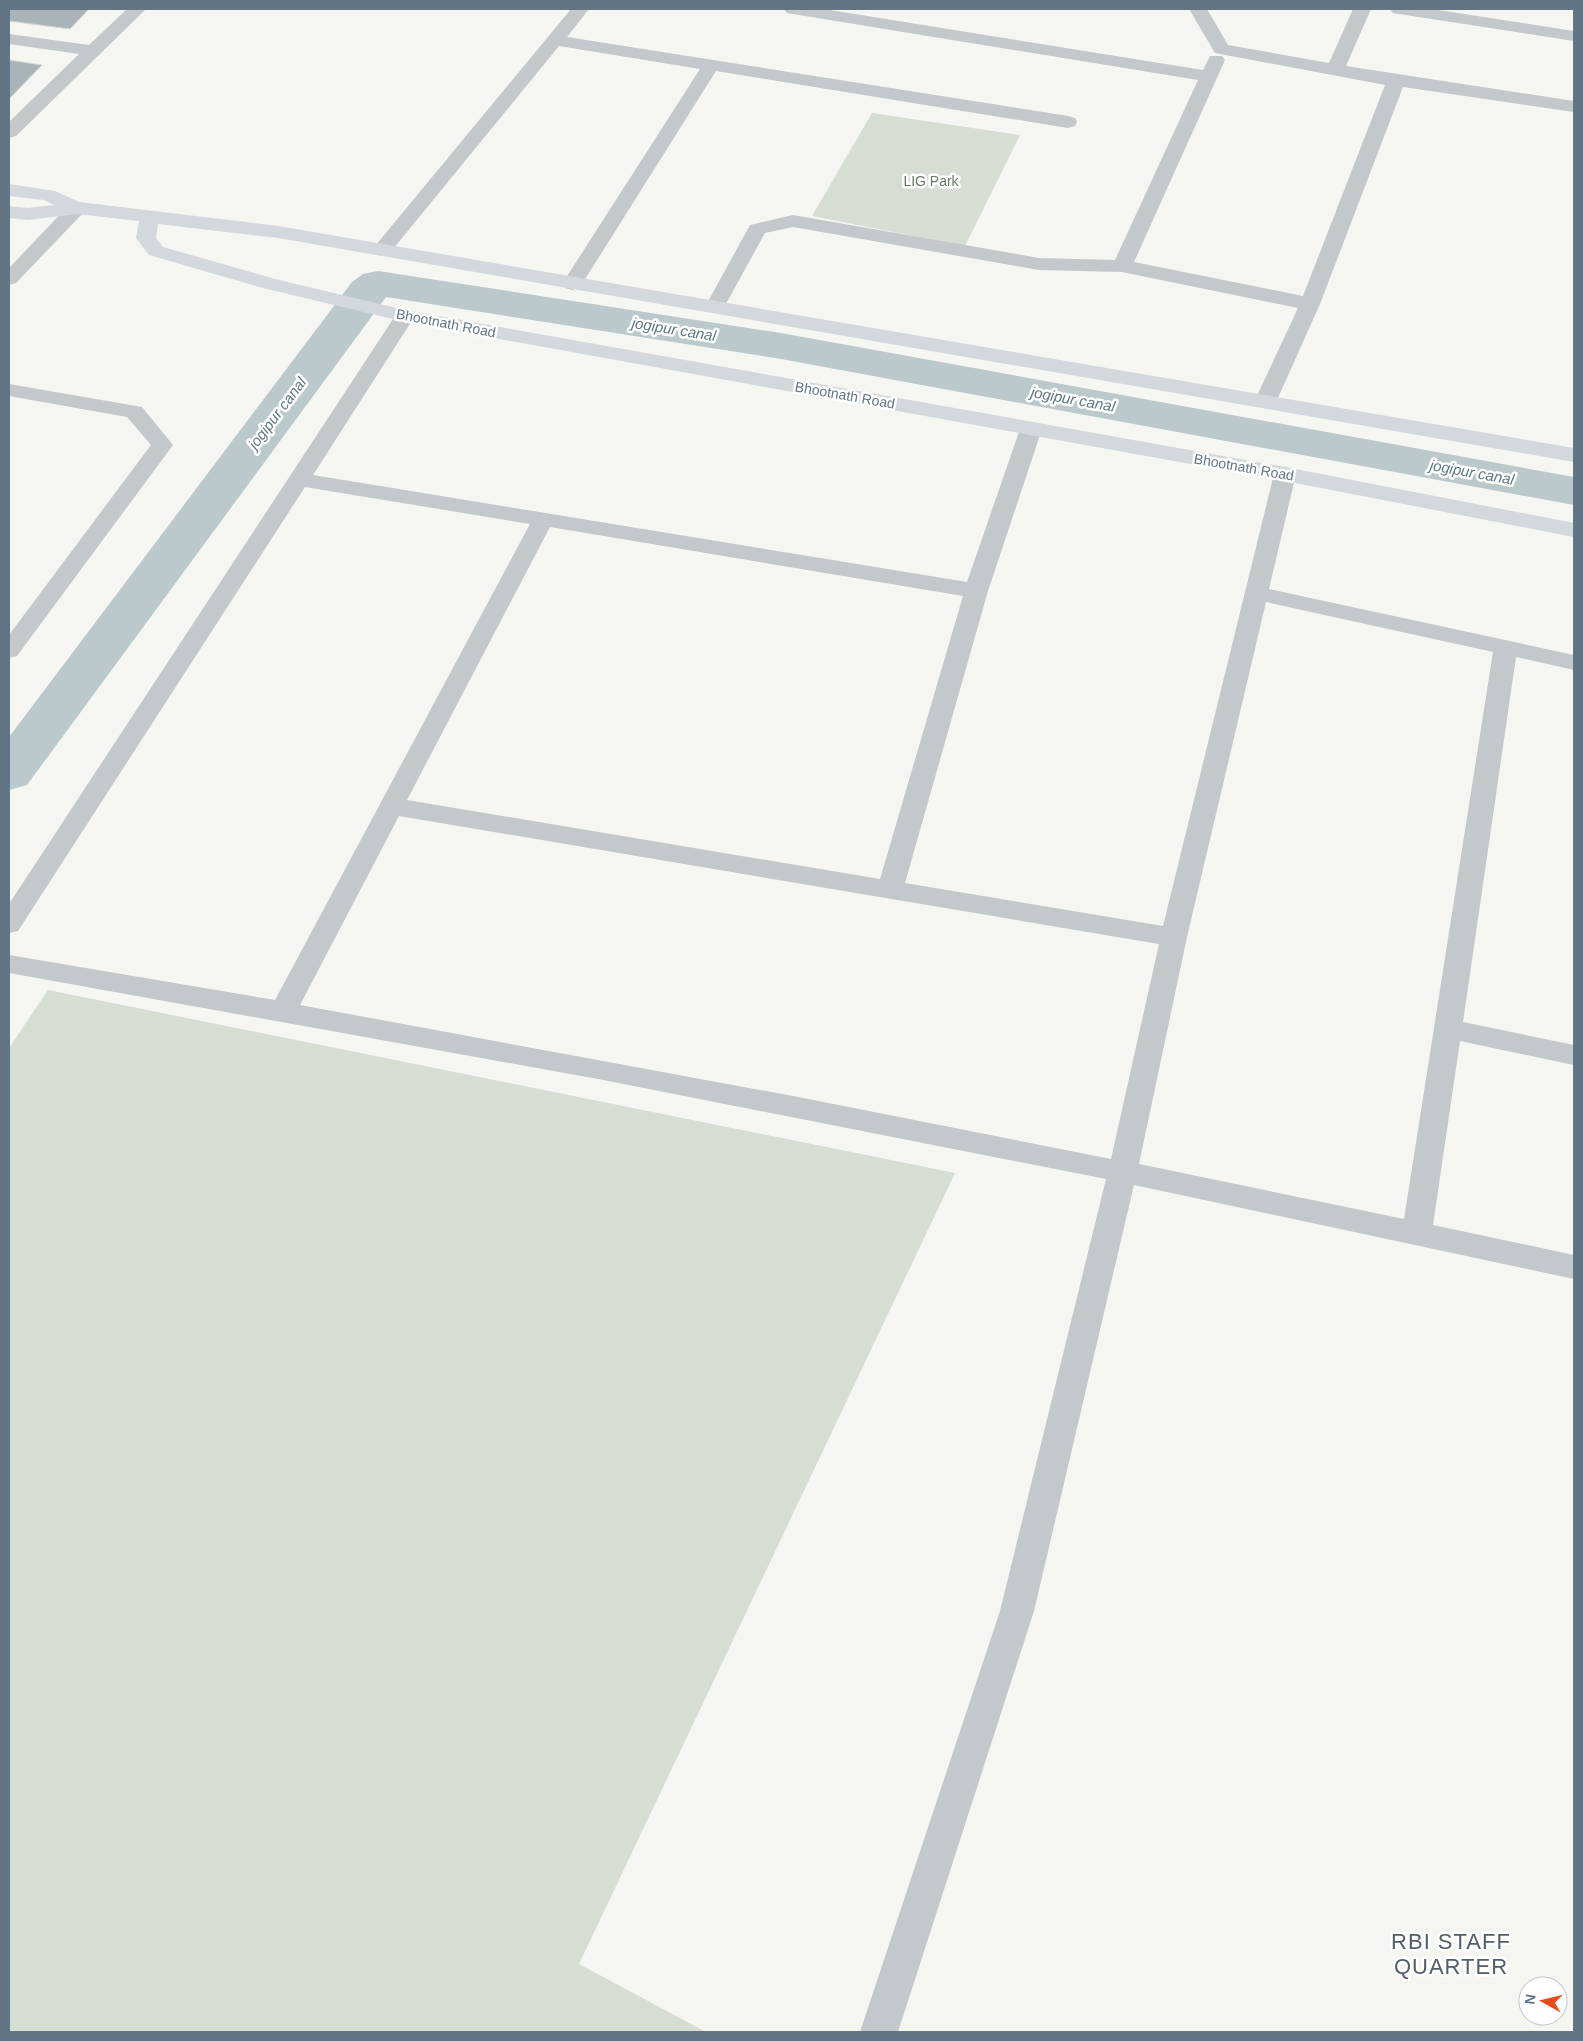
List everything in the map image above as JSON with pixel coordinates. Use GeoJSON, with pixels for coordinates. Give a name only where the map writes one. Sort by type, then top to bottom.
{"type":"FeatureCollection","features":[{"type":"Feature","properties":{"kind":"street"},"geometry":{"type":"LineString","coordinates":[[9,132],[138,9]]}},
{"type":"Feature","properties":{"kind":"street"},"geometry":{"type":"LineString","coordinates":[[382,250],[580,9]]}},
{"type":"Feature","properties":{"kind":"street"},"geometry":{"type":"LineString","coordinates":[[793,9],[1209,76]]}},
{"type":"Feature","properties":{"kind":"street"},"geometry":{"type":"LineString","coordinates":[[1198,9],[1221,49],[1396,81],[1574,107]]}},
{"type":"Feature","properties":{"kind":"street"},"geometry":{"type":"LineString","coordinates":[[1335,70],[1362,9]]}},
{"type":"Feature","properties":{"kind":"street"},"geometry":{"type":"LineString","coordinates":[[1399,9],[1486,15],[1574,36]]}},
{"type":"Feature","properties":{"kind":"street"},"geometry":{"type":"LineString","coordinates":[[9,39],[93,51]]}},
{"type":"Feature","properties":{"kind":"street"},"geometry":{"type":"LineString","coordinates":[[554,40],[1068,122]]}},
{"type":"Feature","properties":{"kind":"street"},"geometry":{"type":"LineString","coordinates":[[1122,266],[1221,49]]}},
{"type":"Feature","properties":{"kind":"street"},"geometry":{"type":"LineString","coordinates":[[572,284],[712,65]]}},
{"type":"Feature","properties":{"kind":"street"},"geometry":{"type":"LineString","coordinates":[[1266,400],[1310,304],[1396,81]]}},
{"type":"Feature","properties":{"kind":"street"},"geometry":{"type":"LineString","coordinates":[[9,190],[48,195],[77,208]]}},
{"type":"Feature","properties":{"kind":"street"},"geometry":{"type":"LineString","coordinates":[[9,279],[77,208]]}},
{"type":"Feature","properties":{"kind":"street"},"geometry":{"type":"LineString","coordinates":[[9,212],[28,214],[77,208],[278,232],[572,284],[1266,400],[1574,454]]}},
{"type":"Feature","properties":{"kind":"street","name":"Bhootnath Road"},"geometry":{"type":"LineString","coordinates":[[150,217],[146,238],[156,251],[270,284],[404,316],[1285,474],[1574,530]]}},
{"type":"Feature","properties":{"kind":"street"},"geometry":{"type":"LineString","coordinates":[[715,307],[757,229],[793,221],[1039,264],[1122,266],[1310,304]]}},
{"type":"Feature","properties":{"kind":"street"},"geometry":{"type":"LineString","coordinates":[[9,924],[404,316]]}},
{"type":"Feature","properties":{"kind":"street"},"geometry":{"type":"LineString","coordinates":[[9,390],[134,412],[162,445],[9,652]]}},
{"type":"Feature","properties":{"kind":"street"},"geometry":{"type":"LineString","coordinates":[[890,889],[976,591],[1031,429]]}},
{"type":"Feature","properties":{"kind":"street"},"geometry":{"type":"LineString","coordinates":[[879,2032],[1017,1611],[1123,1170],[1174,937],[1285,474]]}},
{"type":"Feature","properties":{"kind":"street"},"geometry":{"type":"LineString","coordinates":[[298,479],[976,591]]}},
{"type":"Feature","properties":{"kind":"street"},"geometry":{"type":"LineString","coordinates":[[283,1010],[543,520]]}},
{"type":"Feature","properties":{"kind":"street"},"geometry":{"type":"LineString","coordinates":[[1257,593],[1574,662]]}},
{"type":"Feature","properties":{"kind":"street"},"geometry":{"type":"LineString","coordinates":[[1417,1232],[1506,646]]}},
{"type":"Feature","properties":{"kind":"street"},"geometry":{"type":"LineString","coordinates":[[390,806],[1174,937]]}},
{"type":"Feature","properties":{"kind":"street"},"geometry":{"type":"LineString","coordinates":[[9,964],[283,1010],[1123,1170],[1574,1267]]}},
{"type":"Feature","properties":{"kind":"street"},"geometry":{"type":"LineString","coordinates":[[1449,1029],[1574,1054]]}},
{"type":"Feature","properties":{"kind":"green space","name":"LIG Park"},"geometry":{"type":"Polygon","coordinates":[[[872,113],[1020,135],[965,246],[812,216],[872,113]]]}},
{"type":"Feature","properties":{"kind":"green space"},"geometry":{"type":"Polygon","coordinates":[[[48,990],[955,1173],[579,1964],[706,2032],[9,2032],[9,1048],[48,990]]]}},
{"type":"Feature","properties":{"kind":"building"},"geometry":{"type":"Polygon","coordinates":[[[9,9],[89,9],[70,29],[9,21],[9,9]]]}},
{"type":"Feature","properties":{"kind":"building"},"geometry":{"type":"Polygon","coordinates":[[[9,60],[42,65],[9,99],[9,60]]]}},
{"type":"Feature","properties":{"kind":"waterway","name":"jogipur canal"},"geometry":{"type":"LineString","coordinates":[[9,773],[367,291],[378,283],[781,346],[1574,491]]}},
{"type":"Feature","properties":{"kind":"district","name":"RBI STAFF QUARTER"},"geometry":{"type":"Point","coordinates":[1451,1954]}}]}
